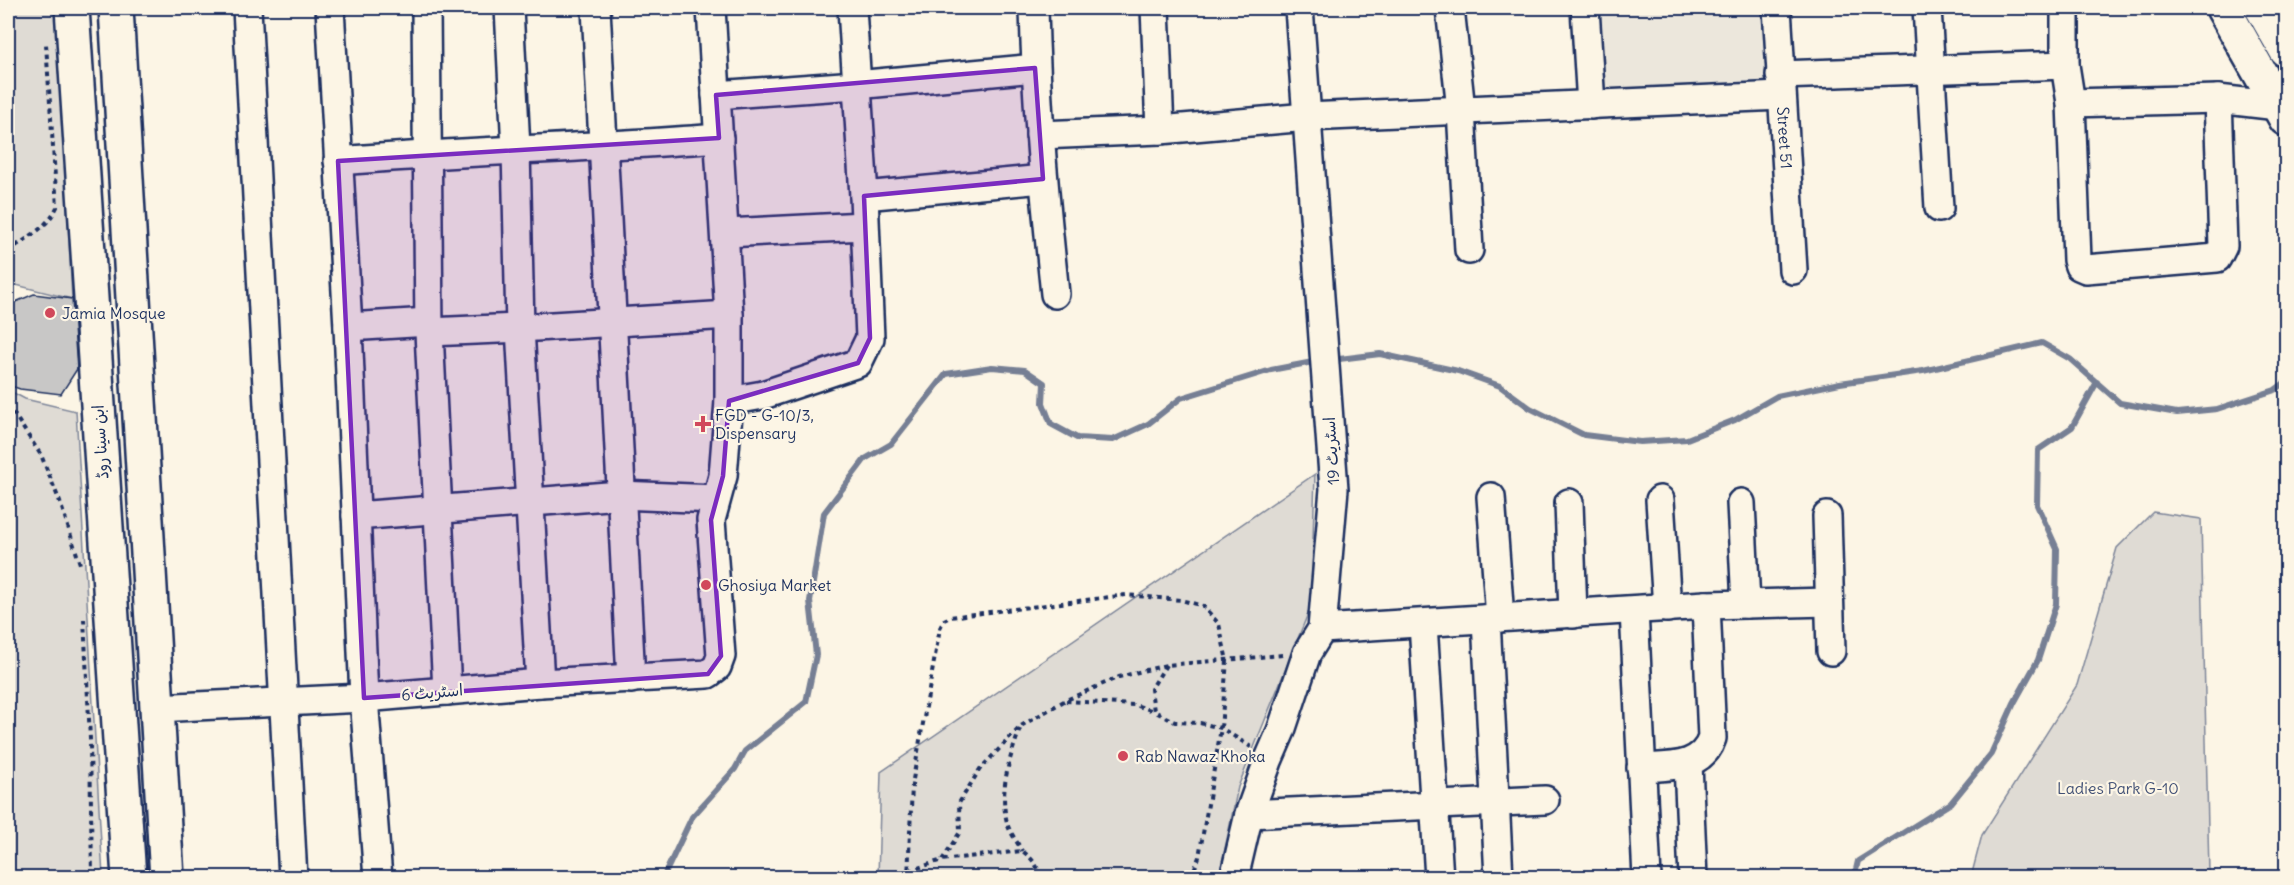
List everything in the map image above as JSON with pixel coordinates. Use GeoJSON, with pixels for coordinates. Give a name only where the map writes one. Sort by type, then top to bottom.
{"type":"FeatureCollection","features":[{"type":"Feature","properties":{"kind":"main road","name":"ابن سینا روڈ"},"geometry":{"type":"LineString","coordinates":[[72,8],[129,878]]}},
{"type":"Feature","properties":{"kind":"main road"},"geometry":{"type":"LineString","coordinates":[[116,8],[167,878]]}},
{"type":"Feature","properties":{"kind":"main road"},"geometry":{"type":"LineString","coordinates":[[2223,8],[2282,112]]}},
{"type":"Feature","properties":{"kind":"main road"},"geometry":{"type":"LineString","coordinates":[[2262,8],[2286,50]]}},
{"type":"Feature","properties":{"kind":"street"},"geometry":{"type":"LineString","coordinates":[[247,8],[293,878]]}},
{"type":"Feature","properties":{"kind":"street"},"geometry":{"type":"LineString","coordinates":[[330,8],[348,327],[364,698],[378,878]]}},
{"type":"Feature","properties":{"kind":"street"},"geometry":{"type":"LineString","coordinates":[[426,8],[429,327],[447,691]]}},
{"type":"Feature","properties":{"kind":"street"},"geometry":{"type":"LineString","coordinates":[[509,8],[516,149],[520,328],[540,684]]}},
{"type":"Feature","properties":{"kind":"street"},"geometry":{"type":"LineString","coordinates":[[596,8],[631,679]]}},
{"type":"Feature","properties":{"kind":"street"},"geometry":{"type":"LineString","coordinates":[[357,516],[620,495],[716,499],[723,476],[729,401],[729,315],[726,233],[711,8]]}},
{"type":"Feature","properties":{"kind":"street"},"geometry":{"type":"LineString","coordinates":[[729,401],[763,394],[858,363],[870,338],[852,8]]}},
{"type":"Feature","properties":{"kind":"street"},"geometry":{"type":"LineString","coordinates":[[1034,8],[1035,68],[1043,179],[1055,294]]}},
{"type":"Feature","properties":{"kind":"street"},"geometry":{"type":"LineString","coordinates":[[1155,8],[1160,130]]}},
{"type":"Feature","properties":{"kind":"street","name":"اسٹریٹ 19"},"geometry":{"type":"LineString","coordinates":[[1234,878],[1249,814],[1281,731],[1306,653],[1322,629],[1334,489],[1299,8]]}},
{"type":"Feature","properties":{"kind":"street"},"geometry":{"type":"LineString","coordinates":[[1450,8],[1461,110],[1469,250]]}},
{"type":"Feature","properties":{"kind":"street"},"geometry":{"type":"LineString","coordinates":[[1585,8],[1591,105]]}},
{"type":"Feature","properties":{"kind":"street","name":"Street 51"},"geometry":{"type":"LineString","coordinates":[[1777,8],[1793,270]]}},
{"type":"Feature","properties":{"kind":"street"},"geometry":{"type":"LineString","coordinates":[[1928,8],[1939,208]]}},
{"type":"Feature","properties":{"kind":"street"},"geometry":{"type":"LineString","coordinates":[[2065,8],[2065,66],[2071,103],[2079,266],[2086,269],[2217,258],[2223,246],[2218,99]]}},
{"type":"Feature","properties":{"kind":"street"},"geometry":{"type":"LineString","coordinates":[[1040,135],[1160,130],[1307,117],[1591,105],[1930,70],[2065,66]]}},
{"type":"Feature","properties":{"kind":"street"},"geometry":{"type":"LineString","coordinates":[[716,95],[856,85],[1035,68]]}},
{"type":"Feature","properties":{"kind":"street"},"geometry":{"type":"LineString","coordinates":[[2071,103],[2218,99],[2282,112]]}},
{"type":"Feature","properties":{"kind":"street"},"geometry":{"type":"LineString","coordinates":[[338,160],[516,149],[603,147],[719,138]]}},
{"type":"Feature","properties":{"kind":"street"},"geometry":{"type":"LineString","coordinates":[[864,196],[1043,179]]}},
{"type":"Feature","properties":{"kind":"street"},"geometry":{"type":"LineString","coordinates":[[726,233],[864,226]]}},
{"type":"Feature","properties":{"kind":"street"},"geometry":{"type":"LineString","coordinates":[[348,327],[520,328],[729,315]]}},
{"type":"Feature","properties":{"kind":"street"},"geometry":{"type":"LineString","coordinates":[[1491,497],[1499,878]]}},
{"type":"Feature","properties":{"kind":"street","name":"اسٹریٹ 6"},"geometry":{"type":"LineString","coordinates":[[156,708],[364,698],[708,674],[717,667],[721,656],[711,520],[716,499]]}},
{"type":"Feature","properties":{"kind":"street"},"geometry":{"type":"LineString","coordinates":[[1660,500],[1667,608]]}},
{"type":"Feature","properties":{"kind":"street"},"geometry":{"type":"LineString","coordinates":[[1569,503],[1574,614]]}},
{"type":"Feature","properties":{"kind":"street"},"geometry":{"type":"LineString","coordinates":[[1741,503],[1746,604]]}},
{"type":"Feature","properties":{"kind":"street"},"geometry":{"type":"LineString","coordinates":[[1827,516],[1831,651]]}},
{"type":"Feature","properties":{"kind":"street"},"geometry":{"type":"LineString","coordinates":[[1322,629],[1706,605],[1829,602]]}},
{"type":"Feature","properties":{"kind":"street"},"geometry":{"type":"LineString","coordinates":[[1693,878],[1699,756],[1712,738],[1706,605]]}},
{"type":"Feature","properties":{"kind":"street"},"geometry":{"type":"LineString","coordinates":[[1634,610],[1647,878]]}},
{"type":"Feature","properties":{"kind":"street"},"geometry":{"type":"LineString","coordinates":[[1423,624],[1439,878]]}},
{"type":"Feature","properties":{"kind":"street"},"geometry":{"type":"LineString","coordinates":[[1641,768],[1699,756]]}},
{"type":"Feature","properties":{"kind":"street"},"geometry":{"type":"LineString","coordinates":[[1249,814],[1545,800]]}},
{"type":"Feature","properties":{"kind":"path"},"geometry":{"type":"LineString","coordinates":[[8,251],[42,228],[51,219],[57,207],[46,43]]}},
{"type":"Feature","properties":{"kind":"path"},"geometry":{"type":"LineString","coordinates":[[8,405],[41,455],[60,502],[81,567],[82,578]]}},
{"type":"Feature","properties":{"kind":"path"},"geometry":{"type":"LineString","coordinates":[[908,878],[912,785],[940,628],[944,620],[950,617],[1126,595],[1181,600],[1203,606],[1219,624],[1227,661],[1221,728],[1199,856],[1191,878]]}},
{"type":"Feature","properties":{"kind":"path"},"geometry":{"type":"LineString","coordinates":[[84,612],[90,739],[92,878]]}},
{"type":"Feature","properties":{"kind":"path"},"geometry":{"type":"LineString","coordinates":[[942,860],[960,832],[959,803],[980,769],[1021,726],[1064,701],[1119,677],[1166,665],[1306,653]]}},
{"type":"Feature","properties":{"kind":"path"},"geometry":{"type":"LineString","coordinates":[[1154,711],[1151,689],[1166,665]]}},
{"type":"Feature","properties":{"kind":"path"},"geometry":{"type":"LineString","coordinates":[[1064,701],[1135,705],[1154,711],[1174,722],[1200,723],[1221,728],[1244,741],[1268,761]]}},
{"type":"Feature","properties":{"kind":"path"},"geometry":{"type":"LineString","coordinates":[[1021,726],[1008,761],[1004,793],[1008,826],[1022,851],[1030,856],[1039,871],[1040,878]]}},
{"type":"Feature","properties":{"kind":"path"},"geometry":{"type":"LineString","coordinates":[[909,871],[942,860],[1022,851]]}},
{"type":"Feature","properties":{"kind":"highlighted area"},"geometry":{"type":"Polygon","coordinates":[[[1035,68],[1043,179],[864,196],[870,338],[858,363],[729,401],[723,476],[711,520],[721,656],[708,674],[364,698],[338,161],[719,138],[716,95],[1035,68]]]}},
{"type":"Feature","properties":{"kind":"shaded area"},"geometry":{"type":"Polygon","coordinates":[[[1594,8],[1768,8],[1770,91],[1600,99],[1594,8]]]}},
{"type":"Feature","properties":{"kind":"green space"},"geometry":{"type":"Polygon","coordinates":[[[8,8],[57,8],[72,299],[8,283],[8,8]]]}},
{"type":"Feature","properties":{"kind":"green space"},"geometry":{"type":"Polygon","coordinates":[[[8,390],[25,399],[76,411],[103,877],[8,877],[8,390]]]}},
{"type":"Feature","properties":{"kind":"green space"},"geometry":{"type":"Polygon","coordinates":[[[1315,474],[1311,606],[1238,787],[1219,877],[878,878],[881,772],[1315,474]]]}},
{"type":"Feature","properties":{"kind":"green space","name":"Ladies Park G-10"},"geometry":{"type":"Polygon","coordinates":[[[2153,512],[2201,519],[2209,873],[2151,878],[1971,877],[1982,835],[2077,685],[2117,548],[2153,512]]]}},
{"type":"Feature","properties":{"kind":"building"},"geometry":{"type":"Polygon","coordinates":[[[34,294],[72,299],[77,369],[61,394],[20,389],[8,385],[8,317],[13,303],[34,294]]]}},
{"type":"Feature","properties":{"kind":"waterway"},"geometry":{"type":"LineString","coordinates":[[1331,360],[1380,354],[1458,371],[1500,386],[1530,408],[1584,435],[1640,442],[1687,439],[1735,420],[1777,396],[1840,383],[1923,371],[2042,343],[2070,359],[2120,403],[2177,413],[2217,409],[2275,390],[2286,382]]}},
{"type":"Feature","properties":{"kind":"waterway"},"geometry":{"type":"LineString","coordinates":[[663,878],[692,817],[735,769],[745,751],[806,702],[816,655],[810,601],[824,513],[865,459],[891,444],[946,374],[992,367],[1025,370],[1044,383],[1043,403],[1051,424],[1077,438],[1113,440],[1148,424],[1181,398],[1271,370],[1318,361]]}},
{"type":"Feature","properties":{"kind":"waterway"},"geometry":{"type":"LineString","coordinates":[[1854,878],[1858,861],[1951,803],[1991,754],[2014,703],[2038,660],[2056,604],[2057,549],[2037,505],[2038,450],[2072,427],[2097,382]]}},
{"type":"Feature","properties":{"kind":"place","name":"Jamia Mosque"},"geometry":{"type":"Point","coordinates":[50,313]}},
{"type":"Feature","properties":{"kind":"place","name":"FGD - G-10/3, Dispensary"},"geometry":{"type":"Point","coordinates":[703,424]}},
{"type":"Feature","properties":{"kind":"place","name":"Ghosiya Market"},"geometry":{"type":"Point","coordinates":[706,585]}},
{"type":"Feature","properties":{"kind":"place","name":"Rab Nawaz Khoka"},"geometry":{"type":"Point","coordinates":[1123,756]}}]}
